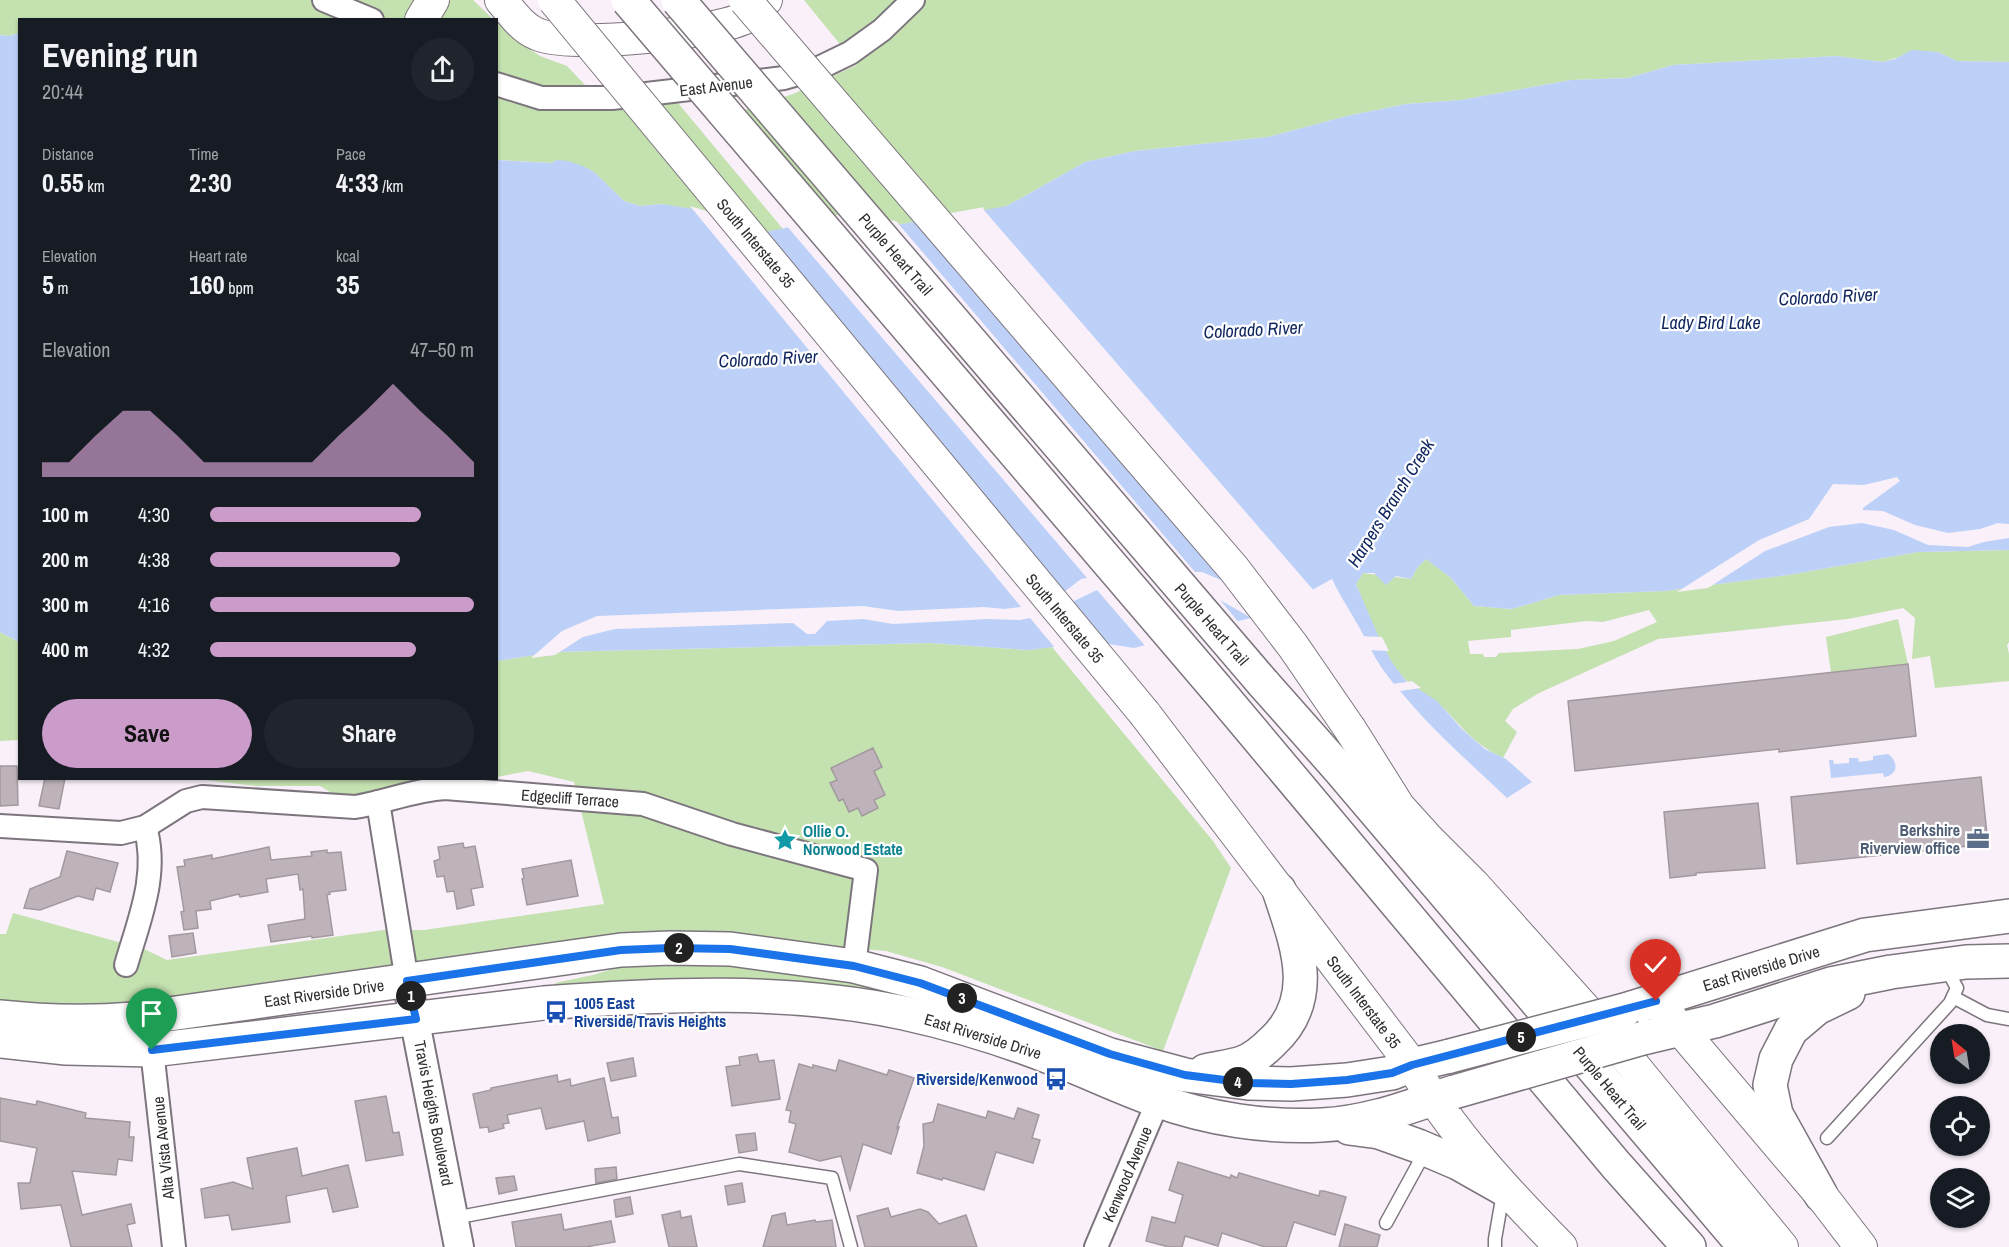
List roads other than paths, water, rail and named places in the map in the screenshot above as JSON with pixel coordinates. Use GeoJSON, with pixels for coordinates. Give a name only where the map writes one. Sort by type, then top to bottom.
{"type":"FeatureCollection","features":[{"type":"Feature","properties":{"kind":"main road"},"geometry":{"type":"LineString","coordinates":[[501,0],[527,29],[538,35],[564,41],[596,41],[685,32],[724,24],[750,15],[766,0]]}},
{"type":"Feature","properties":{"kind":"main road","name":"South Interstate 35"},"geometry":{"type":"LineString","coordinates":[[554,0],[1145,714],[1412,1065],[1443,1095],[1504,1189],[1561,1247]]}},
{"type":"Feature","properties":{"kind":"main road"},"geometry":{"type":"LineString","coordinates":[[628,0],[1216,688],[1609,1156],[1689,1247]]}},
{"type":"Feature","properties":{"kind":"main road","name":"Purple Heart Trail"},"geometry":{"type":"LineString","coordinates":[[678,0],[1361,795],[1745,1247]]}},
{"type":"Feature","properties":{"kind":"main road"},"geometry":{"type":"LineString","coordinates":[[745,0],[1234,569],[1293,646],[1350,729],[1399,807],[1482,894],[1610,1038],[1782,1247]]}},
{"type":"Feature","properties":{"kind":"main road"},"geometry":{"type":"LineString","coordinates":[[1185,1075],[1242,1063],[1256,1057],[1283,1032],[1296,1008],[1302,976],[1299,955],[1279,890]]}},
{"type":"Feature","properties":{"kind":"main road","name":"East Riverside Drive"},"geometry":{"type":"LineString","coordinates":[[0,1017],[66,1023],[134,1020],[621,950],[730,949],[854,966],[920,983],[1110,1054],[1185,1075],[1248,1083],[1291,1084],[1347,1080],[1392,1073],[1412,1065],[1656,1001],[1864,935],[2009,916]]}},
{"type":"Feature","properties":{"kind":"main road","name":"East Riverside Drive"},"geometry":{"type":"LineString","coordinates":[[0,1041],[66,1048],[152,1050],[593,999],[754,995],[826,1000],[902,1013],[965,1028],[1052,1058],[1158,1101],[1211,1115],[1259,1124],[1324,1125],[1383,1115],[1443,1095],[1644,1038],[1715,1021],[1831,984],[1891,972],[1966,962],[2009,961]]}},
{"type":"Feature","properties":{"kind":"main road"},"geometry":{"type":"LineString","coordinates":[[1821,1195],[1776,1114],[1770,1085],[1776,1059],[1791,1030],[1817,1008],[1891,972]]}},
{"type":"Feature","properties":{"kind":"main road"},"geometry":{"type":"LineString","coordinates":[[1656,1001],[1821,1195],[1861,1247]]}},
{"type":"Feature","properties":{"kind":"main road"},"geometry":{"type":"LineString","coordinates":[[1324,1125],[1379,1132],[1458,1163],[1504,1189]]}},
{"type":"Feature","properties":{"kind":"street"},"geometry":{"type":"LineString","coordinates":[[324,0],[367,18]]}},
{"type":"Feature","properties":{"kind":"street","name":"East Avenue"},"geometry":{"type":"LineString","coordinates":[[498,85],[541,98],[584,99],[612,98],[784,78],[819,68],[850,53],[882,30],[913,0]]}},
{"type":"Feature","properties":{"kind":"street","name":"Edgecliff Terrace"},"geometry":{"type":"LineString","coordinates":[[0,826],[121,833],[145,827],[186,801],[202,797],[343,807],[445,788],[643,804],[732,834],[867,870],[854,966]]}},
{"type":"Feature","properties":{"kind":"street","name":"Travis Heights Boulevard"},"geometry":{"type":"LineString","coordinates":[[378,802],[407,981],[459,1247]]}},
{"type":"Feature","properties":{"kind":"street"},"geometry":{"type":"LineString","coordinates":[[126,964],[149,880],[151,852],[145,827]]}},
{"type":"Feature","properties":{"kind":"street","name":"Alta Vista Avenue"},"geometry":{"type":"LineString","coordinates":[[152,1050],[174,1247]]}},
{"type":"Feature","properties":{"kind":"street","name":"Kenwood Avenue"},"geometry":{"type":"LineString","coordinates":[[1096,1247],[1158,1101]]}},
{"type":"Feature","properties":{"kind":"lane"},"geometry":{"type":"LineString","coordinates":[[1827,1138],[1950,1003],[1957,988],[1944,965]]}},
{"type":"Feature","properties":{"kind":"lane"},"geometry":{"type":"LineString","coordinates":[[1953,997],[1987,1015],[2009,1019]]}},
{"type":"Feature","properties":{"kind":"lane"},"geometry":{"type":"LineString","coordinates":[[1386,1223],[1426,1149]]}},
{"type":"Feature","properties":{"kind":"lane"},"geometry":{"type":"LineString","coordinates":[[454,1218],[739,1164],[832,1178],[851,1247]]}},
{"type":"Feature","properties":{"kind":"lane"},"geometry":{"type":"LineString","coordinates":[[1496,1247],[1495,1239],[1504,1189]]}},
{"type":"Feature","properties":{"kind":"water"},"geometry":{"type":"Polygon","coordinates":[[[18,33],[18,641],[0,632],[0,35],[9,36],[18,33]]]}},
{"type":"Feature","properties":{"kind":"water","name":"Lady Bird Lake"},"geometry":{"type":"Polygon","coordinates":[[[1912,50],[1938,52],[1957,61],[2009,62],[2009,550],[1918,552],[1788,575],[1665,591],[1559,595],[1512,609],[1474,606],[1451,578],[1426,559],[1411,579],[1396,576],[1386,585],[1374,573],[1363,573],[1356,584],[1391,661],[1406,681],[1437,701],[1462,729],[1485,749],[1506,759],[1532,782],[1507,798],[1431,726],[1390,679],[1375,658],[1332,579],[1270,613],[1134,648],[1096,642],[1028,650],[930,643],[553,652],[498,661],[498,160],[552,163],[556,160],[568,161],[594,172],[624,201],[640,206],[662,204],[693,209],[765,232],[835,218],[902,224],[1007,206],[1085,162],[1135,151],[1268,137],[1347,116],[1406,104],[1461,100],[1571,80],[1628,78],[1673,65],[1836,56],[1883,62],[1895,59],[1912,50]]]}},
{"type":"Feature","properties":{"kind":"water"},"geometry":{"type":"Polygon","coordinates":[[[1888,754],[1895,764],[1894,771],[1889,776],[1884,777],[1883,773],[1831,778],[1829,760],[1833,760],[1834,764],[1849,763],[1849,758],[1858,758],[1859,762],[1873,760],[1873,756],[1888,754]]]}},
{"type":"Feature","properties":{"kind":"place","name":"Berkshire Riverview office"},"geometry":{"type":"Point","coordinates":[1978,839]}},
{"type":"Feature","properties":{"kind":"place","name":"Ollie O. Norwood Estate"},"geometry":{"type":"Point","coordinates":[785,840]}},
{"type":"Feature","properties":{"kind":"place","name":"1005 East Riverside/Travis Heights"},"geometry":{"type":"Point","coordinates":[556,1012]}},
{"type":"Feature","properties":{"kind":"place","name":"Riverside/Kenwood"},"geometry":{"type":"Point","coordinates":[1056,1079]}},
{"type":"Feature","properties":{"kind":"water label","name":"Colorado River"},"geometry":{"type":"Point","coordinates":[1828,297]}},
{"type":"Feature","properties":{"kind":"water label","name":"Colorado River"},"geometry":{"type":"Point","coordinates":[1253,330]}},
{"type":"Feature","properties":{"kind":"water label","name":"Colorado River"},"geometry":{"type":"Point","coordinates":[768,359]}},
{"type":"Feature","properties":{"kind":"water label","name":"Harpers Branch Creek"},"geometry":{"type":"Point","coordinates":[1391,503]}}]}
